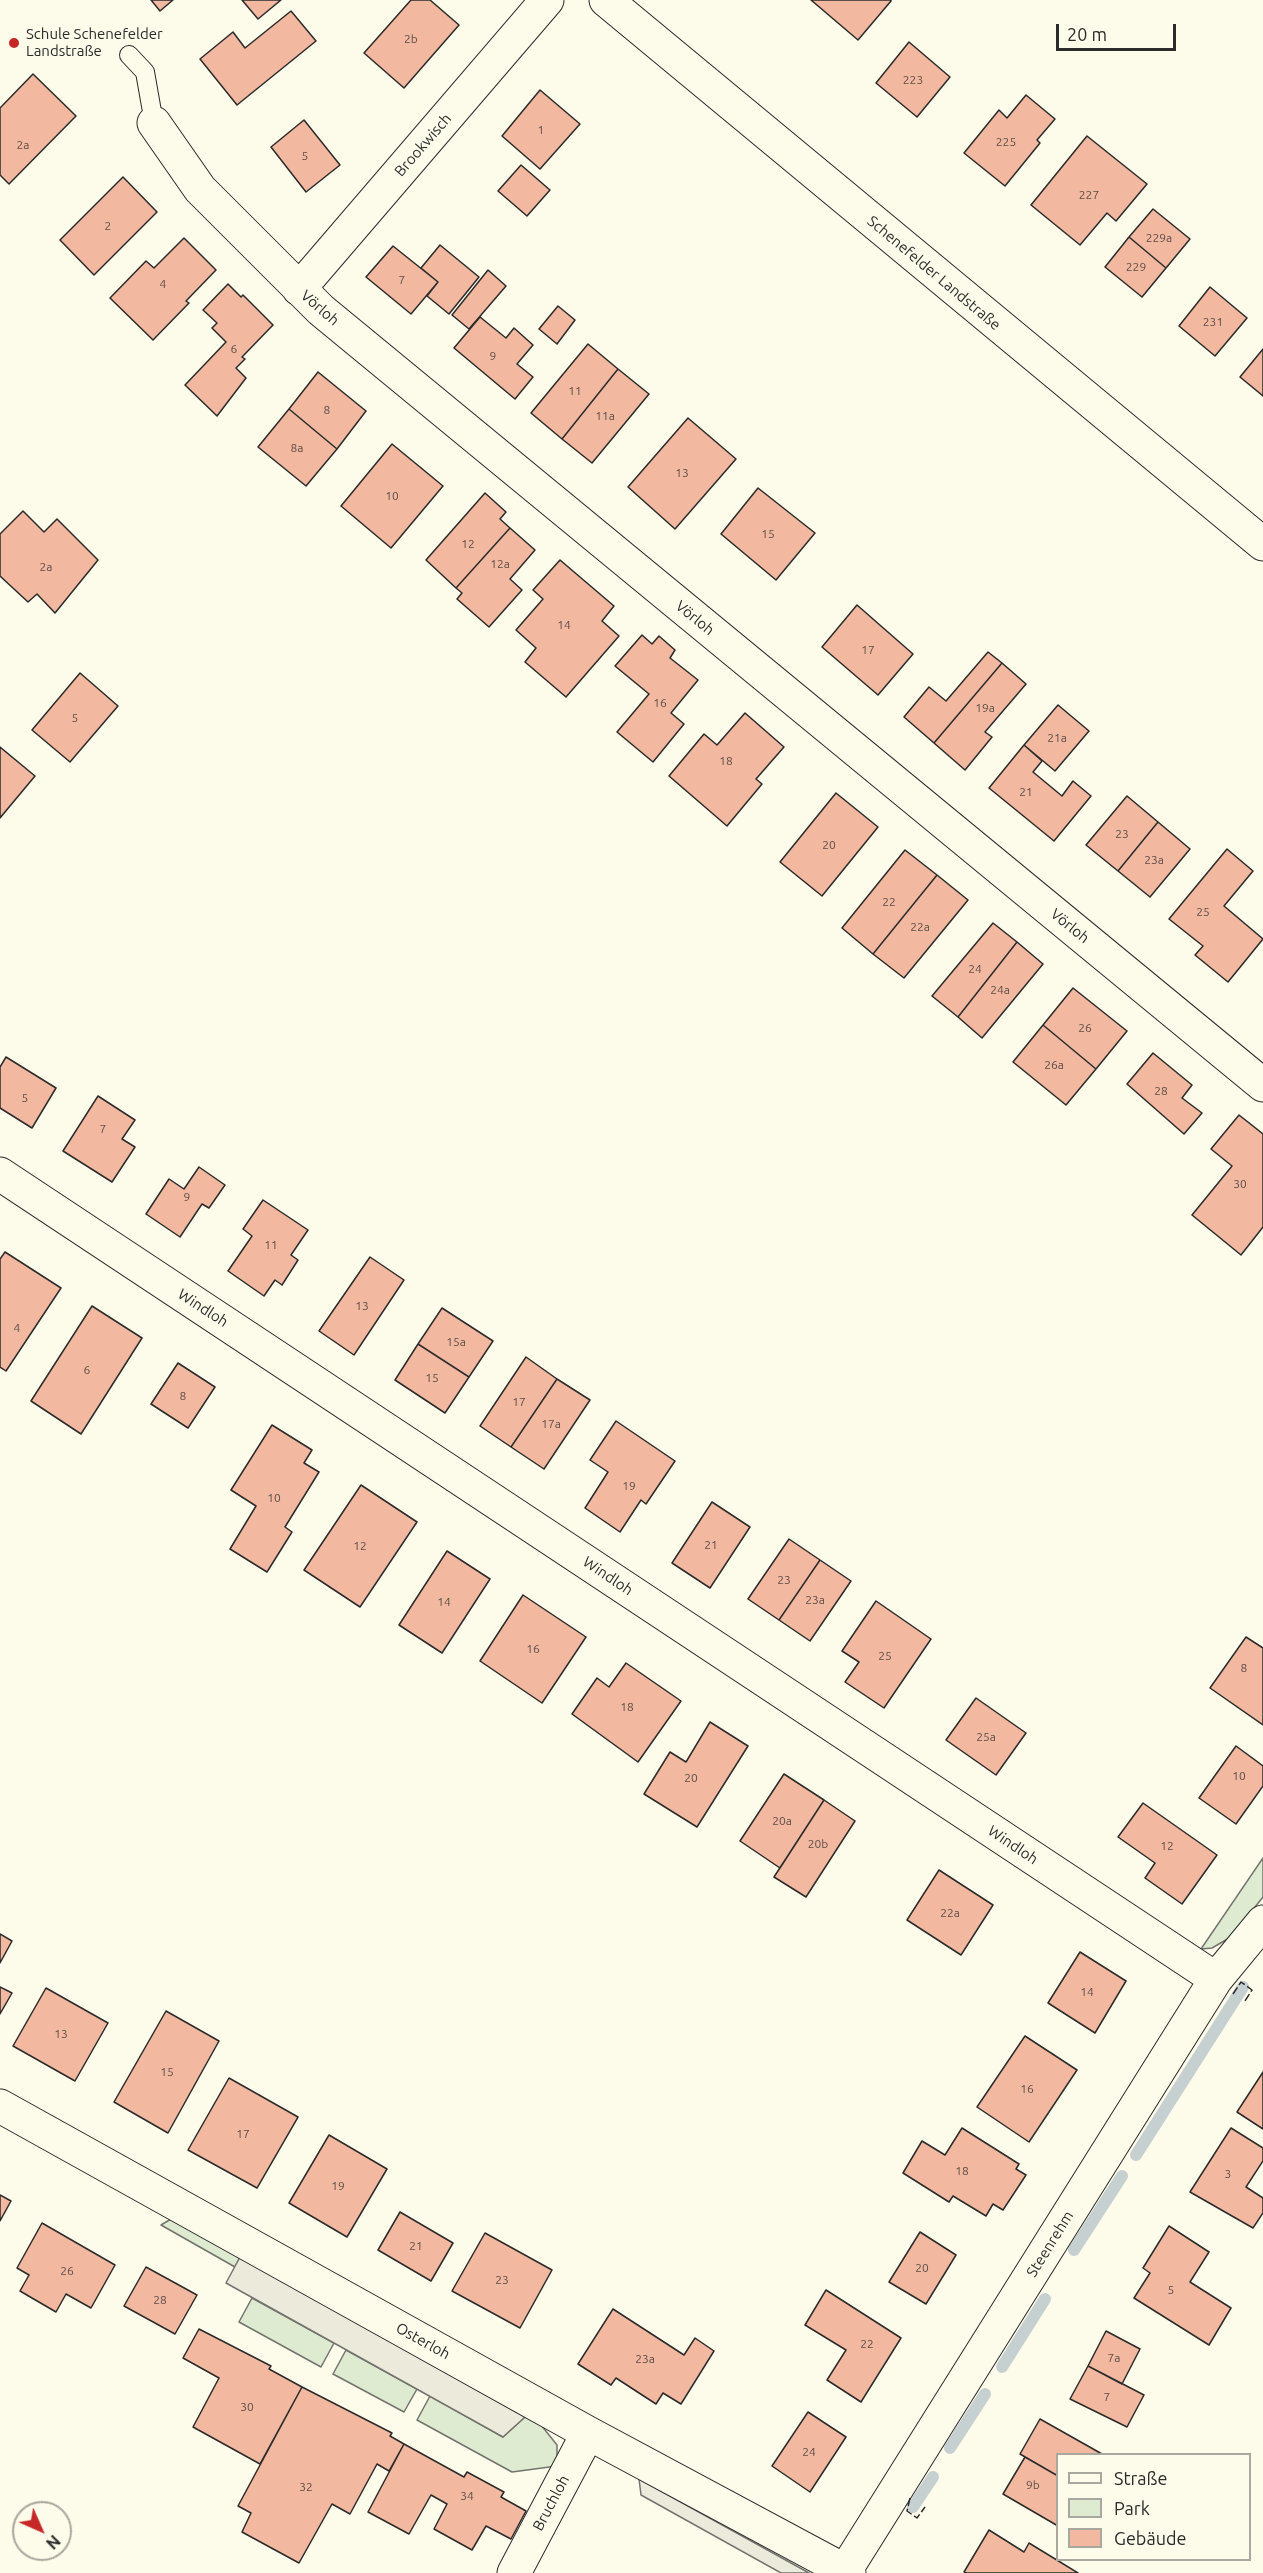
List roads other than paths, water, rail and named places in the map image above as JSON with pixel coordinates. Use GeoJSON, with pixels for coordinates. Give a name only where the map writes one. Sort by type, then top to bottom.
{"type":"FeatureCollection","features":[{"type":"Feature","properties":{"kind":"street","name":"Brookwisch"},"geometry":{"type":"LineString","coordinates":[[299,289],[547,0]]}},
{"type":"Feature","properties":{"kind":"street","name":"Schenefelder Landstraße"},"geometry":{"type":"LineString","coordinates":[[606,0],[1263,544]]}},
{"type":"Feature","properties":{"kind":"street","name":"Vörloh"},"geometry":{"type":"LineString","coordinates":[[154,123],[200,189],[299,289],[1263,1085]]}},
{"type":"Feature","properties":{"kind":"street","name":"Windloh"},"geometry":{"type":"LineString","coordinates":[[0,1174],[1216,1979]]}},
{"type":"Feature","properties":{"kind":"street","name":"Steenrehm"},"geometry":{"type":"LineString","coordinates":[[847,2572],[1216,1979],[1257,1940]]}},
{"type":"Feature","properties":{"kind":"street","name":"Osterloh"},"geometry":{"type":"LineString","coordinates":[[0,2106],[588,2433],[847,2572]]}},
{"type":"Feature","properties":{"kind":"street","name":"Bruchloh"},"geometry":{"type":"LineString","coordinates":[[514,2573],[588,2433]]}},
{"type":"Feature","properties":{"kind":"lane"},"geometry":{"type":"LineString","coordinates":[[129,56],[145,72],[154,123]]}},
{"type":"Feature","properties":{"kind":"waterway"},"geometry":{"type":"LineString","coordinates":[[1136,2155],[1243,1987]]}},
{"type":"Feature","properties":{"kind":"waterway"},"geometry":{"type":"LineString","coordinates":[[1074,2250],[1122,2176]]}},
{"type":"Feature","properties":{"kind":"waterway"},"geometry":{"type":"LineString","coordinates":[[1002,2367],[1045,2299]]}},
{"type":"Feature","properties":{"kind":"waterway"},"geometry":{"type":"LineString","coordinates":[[950,2448],[985,2394]]}},
{"type":"Feature","properties":{"kind":"waterway"},"geometry":{"type":"LineString","coordinates":[[913,2507],[933,2477]]}},
{"type":"Feature","properties":{"kind":"place","name":"Schule Schenefelder Landstraße"},"geometry":{"type":"Point","coordinates":[14,43]}}]}
